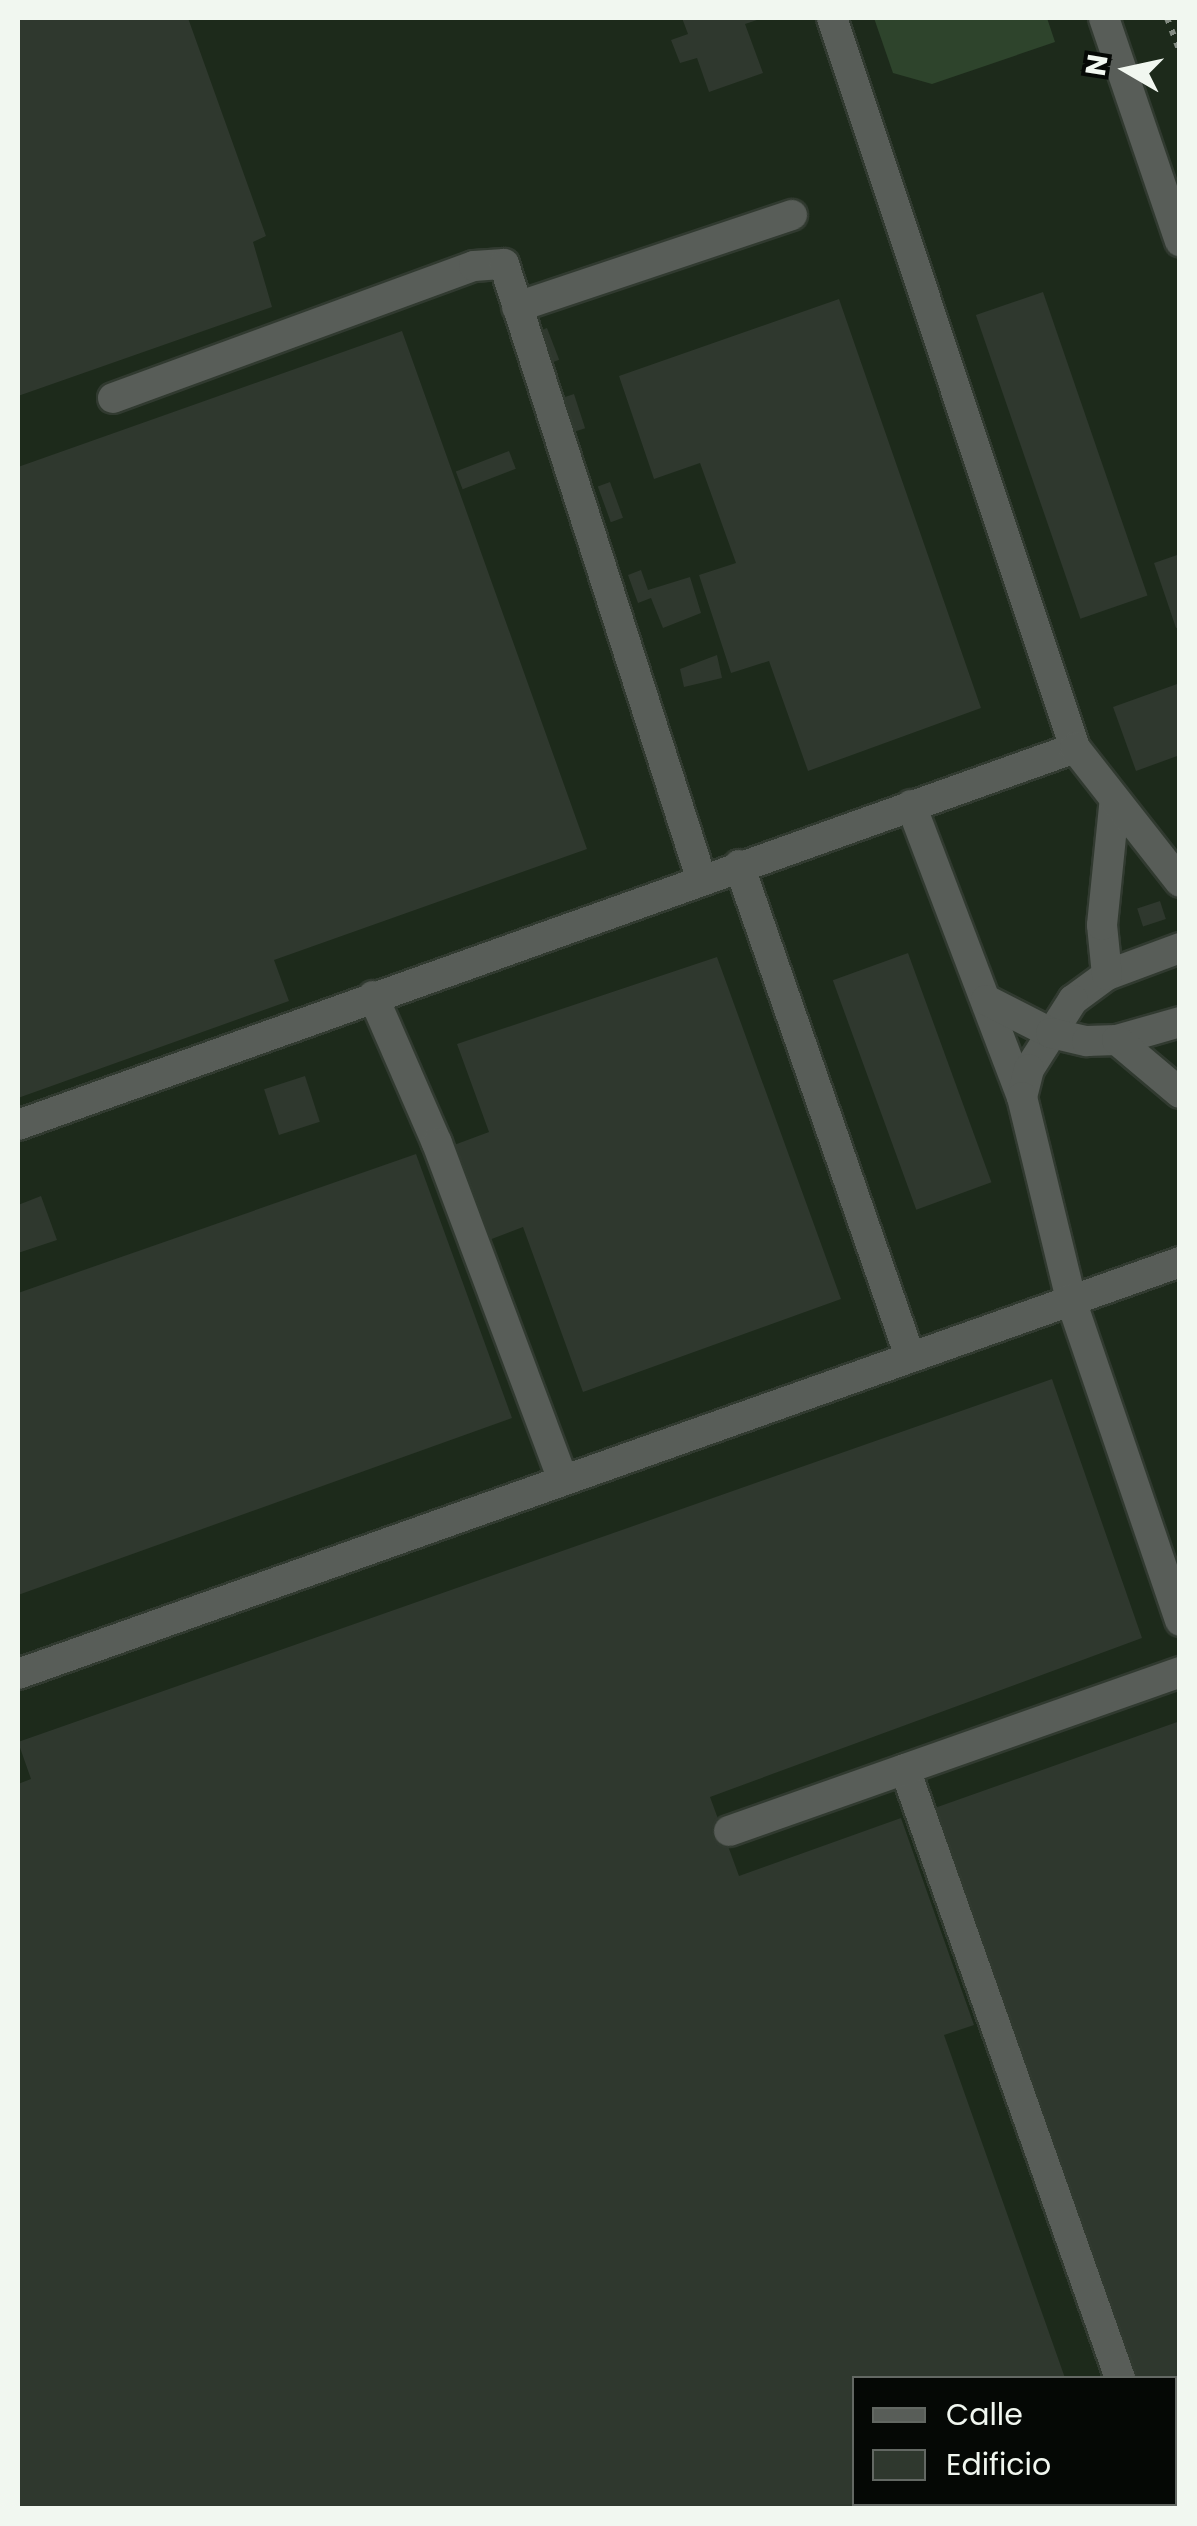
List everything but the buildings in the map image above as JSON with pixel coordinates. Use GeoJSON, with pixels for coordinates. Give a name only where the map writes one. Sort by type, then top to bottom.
{"type":"FeatureCollection","features":[{"type":"Feature","properties":{"kind":"lane"},"geometry":{"type":"LineString","coordinates":[[832,18],[1075,748],[1114,806],[1180,882]]}},
{"type":"Feature","properties":{"kind":"lane"},"geometry":{"type":"LineString","coordinates":[[1104,18],[1180,241]]}},
{"type":"Feature","properties":{"kind":"lane"},"geometry":{"type":"LineString","coordinates":[[517,307],[792,214]]}},
{"type":"Feature","properties":{"kind":"lane"},"geometry":{"type":"LineString","coordinates":[[114,398],[474,266],[504,264],[701,878]]}},
{"type":"Feature","properties":{"kind":"lane"},"geometry":{"type":"LineString","coordinates":[[18,1125],[701,878],[1075,748]]}},
{"type":"Feature","properties":{"kind":"lane"},"geometry":{"type":"LineString","coordinates":[[911,805],[1022,1097],[1072,1300],[1180,1622]]}},
{"type":"Feature","properties":{"kind":"lane"},"geometry":{"type":"LineString","coordinates":[[1107,975],[1102,924],[1114,806]]}},
{"type":"Feature","properties":{"kind":"lane"},"geometry":{"type":"LineString","coordinates":[[740,865],[909,1354]]}},
{"type":"Feature","properties":{"kind":"lane"},"geometry":{"type":"LineString","coordinates":[[1022,1097],[1052,1033],[1073,1000],[1107,975],[1180,948]]}},
{"type":"Feature","properties":{"kind":"lane"},"geometry":{"type":"LineString","coordinates":[[373,996],[438,1144],[562,1478]]}},
{"type":"Feature","properties":{"kind":"lane"},"geometry":{"type":"LineString","coordinates":[[986,1000],[1052,1033],[1117,1040],[1180,1022]]}},
{"type":"Feature","properties":{"kind":"lane"},"geometry":{"type":"LineString","coordinates":[[1117,1040],[1180,1093]]}},
{"type":"Feature","properties":{"kind":"lane"},"geometry":{"type":"LineString","coordinates":[[18,1674],[909,1354],[1180,1262]]}},
{"type":"Feature","properties":{"kind":"lane"},"geometry":{"type":"LineString","coordinates":[[730,1830],[1180,1672]]}},
{"type":"Feature","properties":{"kind":"lane"},"geometry":{"type":"LineString","coordinates":[[905,1769],[1119,2376]]}},
{"type":"Feature","properties":{"kind":"path"},"geometry":{"type":"LineString","coordinates":[[1167,18],[1180,52]]}},
{"type":"Feature","properties":{"kind":"shaded area"},"geometry":{"type":"Polygon","coordinates":[[[18,18],[1179,18],[1179,2508],[18,2508],[18,18]]]}},
{"type":"Feature","properties":{"kind":"shaded area"},"geometry":{"type":"Polygon","coordinates":[[[874,18],[1047,18],[1055,42],[932,84],[893,73],[874,18]]]}}]}
